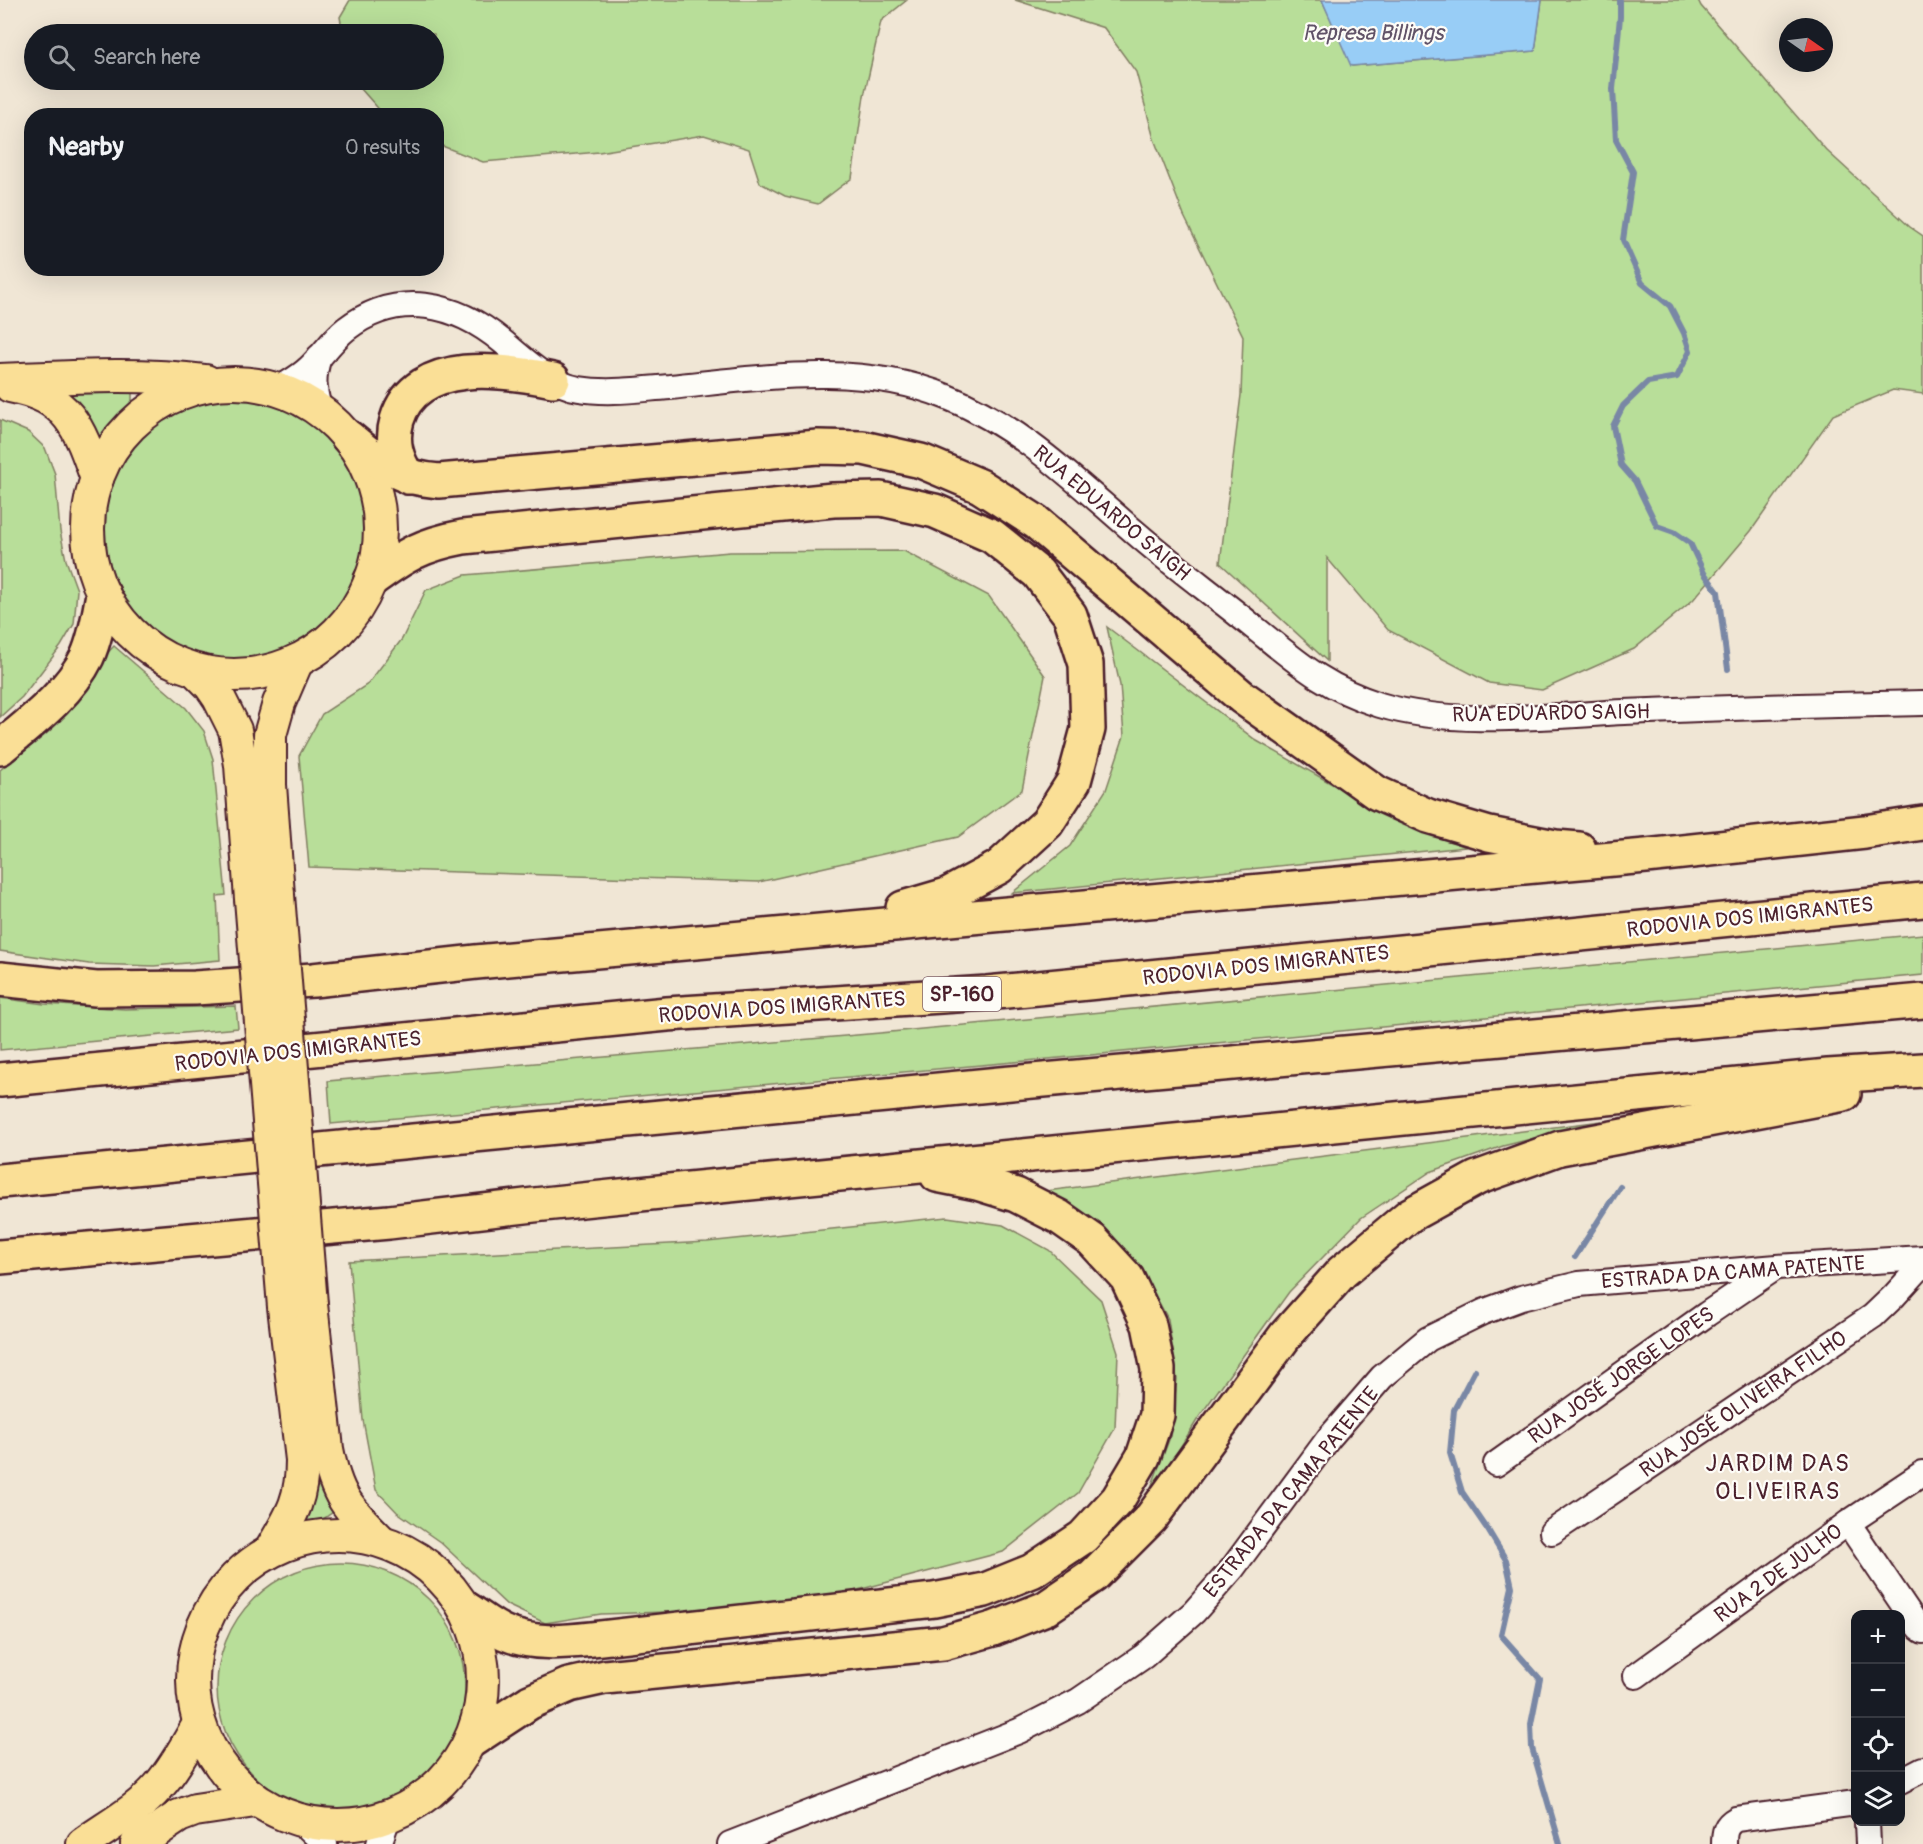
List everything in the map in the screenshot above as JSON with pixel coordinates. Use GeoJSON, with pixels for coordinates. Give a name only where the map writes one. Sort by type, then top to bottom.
{"type":"FeatureCollection","features":[{"type":"Feature","properties":{"kind":"highway"},"geometry":{"type":"LineString","coordinates":[[408,477],[397,458],[394,445],[395,428],[401,409],[421,386],[444,376],[482,371],[523,374],[553,380]]}},
{"type":"Feature","properties":{"kind":"highway"},"geometry":{"type":"LineString","coordinates":[[348,437],[396,473],[439,481],[818,447],[863,448],[921,461],[980,486],[1036,522],[1242,697],[1377,793],[1428,816],[1489,834],[1555,847],[1646,856]]}},
{"type":"Feature","properties":{"kind":"highway"},"geometry":{"type":"LineString","coordinates":[[371,580],[400,559],[423,547],[463,537],[833,500],[881,499],[935,511],[992,536],[1038,573],[1070,615],[1086,664],[1088,729],[1074,782],[1047,823],[999,867],[947,896],[829,930]]}},
{"type":"Feature","properties":{"kind":"highway"},"geometry":{"type":"LineString","coordinates":[[0,748],[51,703],[74,678],[86,658],[95,635],[102,594]]}},
{"type":"Feature","properties":{"kind":"highway"},"geometry":{"type":"LineString","coordinates":[[0,979],[96,989],[195,988],[313,980],[476,962],[1646,856],[1865,832],[1923,823]]}},
{"type":"Feature","properties":{"kind":"highway"},"geometry":{"type":"LineString","coordinates":[[1865,832],[1884,844],[1923,842]]}},
{"type":"Feature","properties":{"kind":"highway","name":"RODOVIA DOS IMIGRANTES"},"geometry":{"type":"LineString","coordinates":[[0,1080],[667,1014],[987,993],[1923,900]]}},
{"type":"Feature","properties":{"kind":"highway"},"geometry":{"type":"LineString","coordinates":[[0,1181],[1000,1084],[1923,1001]]}},
{"type":"Feature","properties":{"kind":"highway"},"geometry":{"type":"LineString","coordinates":[[0,1257],[389,1222],[546,1204],[1805,1078],[1923,1070]]}},
{"type":"Feature","properties":{"kind":"highway"},"geometry":{"type":"LineString","coordinates":[[472,1740],[530,1702],[569,1685],[605,1677],[943,1643],[993,1629],[1046,1608],[1093,1576],[1151,1518],[1285,1336],[1342,1272],[1410,1215],[1477,1178],[1560,1148],[1923,1079]]}},
{"type":"Feature","properties":{"kind":"highway"},"geometry":{"type":"LineString","coordinates":[[465,1608],[504,1632],[531,1640],[558,1642],[604,1638],[934,1600],[985,1590],[1032,1571],[1083,1537],[1123,1491],[1143,1457],[1157,1415],[1158,1369],[1149,1325],[1126,1278],[1092,1240],[1059,1217],[1016,1195],[977,1183],[900,1169]]}},
{"type":"Feature","properties":{"kind":"main road"},"geometry":{"type":"LineString","coordinates":[[0,380],[114,375],[173,376],[219,383],[245,382],[279,389],[300,398],[320,409],[340,427],[368,469],[379,506],[380,543],[371,580],[357,608],[335,635],[314,652],[272,671],[246,675],[223,675],[196,671],[166,659],[141,642],[119,620],[102,594],[92,565],[88,543],[89,511],[96,479],[114,446],[138,418],[165,399],[181,392],[219,383]]}},
{"type":"Feature","properties":{"kind":"main road"},"geometry":{"type":"LineString","coordinates":[[0,384],[41,395],[65,412],[75,424],[82,438],[96,479]]}},
{"type":"Feature","properties":{"kind":"main road"},"geometry":{"type":"LineString","coordinates":[[265,897],[270,735],[279,703],[297,661]]}},
{"type":"Feature","properties":{"kind":"main road"},"geometry":{"type":"LineString","coordinates":[[196,671],[219,698],[235,730],[265,897],[298,1306],[302,1460],[302,1481],[298,1501],[271,1550]]}},
{"type":"Feature","properties":{"kind":"main road"},"geometry":{"type":"LineString","coordinates":[[298,1306],[327,1449],[338,1491],[352,1511],[380,1540]]}},
{"type":"Feature","properties":{"kind":"main road"},"geometry":{"type":"LineString","coordinates":[[324,1534],[352,1534],[380,1540],[429,1565],[465,1608],[481,1651],[482,1662],[483,1696],[472,1740],[451,1773],[423,1800],[384,1831],[302,1822],[255,1801],[220,1767],[199,1724],[193,1674],[204,1624],[231,1581],[271,1550],[297,1540],[324,1534]]}},
{"type":"Feature","properties":{"kind":"main road"},"geometry":{"type":"LineString","coordinates":[[83,1844],[144,1801],[156,1789],[170,1773],[199,1724]]}},
{"type":"Feature","properties":{"kind":"main road"},"geometry":{"type":"LineString","coordinates":[[137,1844],[179,1816],[195,1810],[255,1801]]}},
{"type":"Feature","properties":{"kind":"street","name":"RUA EDUARDO SAIGH"},"geometry":{"type":"LineString","coordinates":[[279,389],[304,373],[334,340],[357,322],[386,308],[411,304],[445,309],[478,324],[553,380],[575,389],[606,391],[786,376],[846,374],[903,382],[941,394],[977,410],[1029,442],[1170,562],[1316,677],[1335,688],[1384,706],[1419,714],[1516,717],[1695,709],[1923,703]]}},
{"type":"Feature","properties":{"kind":"street"},"geometry":{"type":"LineString","coordinates":[[319,357],[314,371],[314,385],[320,409]]}},
{"type":"Feature","properties":{"kind":"street","name":"ESTRADA DA CAMA PATENTE"},"geometry":{"type":"LineString","coordinates":[[730,1844],[1019,1731],[1078,1701],[1144,1656],[1194,1612],[1232,1569],[1329,1438],[1382,1377],[1428,1339],[1483,1312],[1521,1298],[1579,1284],[1777,1267],[1923,1258]]}},
{"type":"Feature","properties":{"kind":"street","name":"RUA JOSÉ OLIVEIRA FILHO"},"geometry":{"type":"LineString","coordinates":[[1552,1532],[1874,1316],[1923,1264]]}},
{"type":"Feature","properties":{"kind":"street","name":"RUA JOSÉ JORGE LOPES"},"geometry":{"type":"LineString","coordinates":[[1496,1464],[1777,1267]]}},
{"type":"Feature","properties":{"kind":"street","name":"RUA 2 DE JULHO"},"geometry":{"type":"LineString","coordinates":[[1636,1676],[1848,1523],[1923,1473]]}},
{"type":"Feature","properties":{"kind":"street"},"geometry":{"type":"LineString","coordinates":[[1848,1523],[1923,1631]]}},
{"type":"Feature","properties":{"kind":"street"},"geometry":{"type":"LineString","coordinates":[[1905,1778],[1923,1769]]}},
{"type":"Feature","properties":{"kind":"street"},"geometry":{"type":"LineString","coordinates":[[1724,1844],[1724,1832],[1728,1823],[1736,1819],[1851,1804]]}},
{"type":"Feature","properties":{"kind":"street"},"geometry":{"type":"LineString","coordinates":[[302,1822],[325,1844]]}},
{"type":"Feature","properties":{"kind":"street"},"geometry":{"type":"LineString","coordinates":[[1867,1826],[1868,1844]]}},
{"type":"Feature","properties":{"kind":"green space"},"geometry":{"type":"Polygon","coordinates":[[[350,0],[907,0],[881,21],[864,96],[852,178],[818,204],[785,196],[760,183],[749,149],[704,135],[599,152],[483,162],[444,147],[444,108],[378,108],[362,90],[444,90],[444,24],[341,24],[340,17],[350,0]]]}},
{"type":"Feature","properties":{"kind":"green space"},"geometry":{"type":"Polygon","coordinates":[[[1015,0],[1322,0],[1352,66],[1535,51],[1542,0],[1698,0],[1826,150],[1910,227],[1923,236],[1923,394],[1893,390],[1833,415],[1751,531],[1693,600],[1634,649],[1542,690],[1489,683],[1388,630],[1327,558],[1327,661],[1220,563],[1241,395],[1243,336],[1184,216],[1154,139],[1136,72],[1104,28],[1015,0]]]}},
{"type":"Feature","properties":{"kind":"green space"},"geometry":{"type":"Polygon","coordinates":[[[122,387],[132,393],[132,402],[106,430],[96,450],[49,389],[122,387]]]}},
{"type":"Feature","properties":{"kind":"green space"},"geometry":{"type":"Polygon","coordinates":[[[237,396],[263,399],[287,406],[321,426],[339,444],[359,478],[366,502],[369,528],[366,554],[359,578],[339,612],[321,630],[287,650],[263,657],[237,660],[211,657],[187,650],[153,630],[135,612],[115,578],[108,554],[105,528],[108,502],[115,478],[135,444],[153,426],[187,406],[211,399],[237,396]]]}},
{"type":"Feature","properties":{"kind":"green space"},"geometry":{"type":"Polygon","coordinates":[[[0,420],[28,432],[45,448],[55,474],[60,531],[66,560],[77,590],[74,624],[61,646],[22,697],[0,717],[0,420]]]}},
{"type":"Feature","properties":{"kind":"green space"},"geometry":{"type":"Polygon","coordinates":[[[904,551],[989,596],[1045,676],[1022,790],[958,837],[759,882],[309,867],[299,756],[322,714],[368,684],[402,639],[426,590],[465,575],[730,552],[904,551]]]}},
{"type":"Feature","properties":{"kind":"green space"},"geometry":{"type":"Polygon","coordinates":[[[1107,627],[1257,741],[1388,816],[1466,847],[1012,893],[1070,846],[1106,790],[1124,736],[1120,685],[1107,627]]]}},
{"type":"Feature","properties":{"kind":"green space"},"geometry":{"type":"Polygon","coordinates":[[[114,646],[186,708],[204,731],[213,759],[226,895],[217,896],[220,960],[154,966],[89,964],[0,951],[0,770],[59,722],[114,646]]]}},
{"type":"Feature","properties":{"kind":"green space"},"geometry":{"type":"Polygon","coordinates":[[[1923,934],[1923,975],[1070,1057],[331,1124],[328,1081],[880,1033],[1923,934]]]}},
{"type":"Feature","properties":{"kind":"green space"},"geometry":{"type":"Polygon","coordinates":[[[0,998],[44,1004],[125,1009],[236,1006],[238,1028],[0,1050],[0,998]]]}},
{"type":"Feature","properties":{"kind":"green space"},"geometry":{"type":"Polygon","coordinates":[[[1602,1121],[1503,1146],[1430,1172],[1361,1218],[1289,1292],[1199,1417],[1147,1498],[1170,1437],[1177,1379],[1168,1319],[1143,1273],[1038,1192],[1602,1121]]]}},
{"type":"Feature","properties":{"kind":"green space"},"geometry":{"type":"Polygon","coordinates":[[[947,1217],[1003,1225],[1049,1250],[1101,1300],[1118,1352],[1115,1428],[1078,1493],[1003,1552],[850,1592],[731,1610],[601,1614],[545,1623],[507,1605],[440,1542],[397,1512],[376,1490],[363,1420],[349,1261],[707,1242],[947,1217]]]}},
{"type":"Feature","properties":{"kind":"green space"},"geometry":{"type":"Polygon","coordinates":[[[317,1466],[333,1505],[333,1512],[323,1519],[297,1523],[317,1466]]]}},
{"type":"Feature","properties":{"kind":"green space"},"geometry":{"type":"Polygon","coordinates":[[[341,1563],[377,1569],[399,1578],[419,1591],[437,1609],[450,1629],[459,1651],[465,1687],[459,1723],[450,1745],[437,1765],[419,1783],[399,1796],[377,1805],[341,1811],[305,1805],[283,1796],[263,1783],[245,1765],[232,1745],[223,1723],[217,1687],[223,1651],[232,1629],[245,1609],[263,1591],[283,1578],[305,1569],[341,1563]]]}},
{"type":"Feature","properties":{"kind":"water","name":"Represa Billings"},"geometry":{"type":"Polygon","coordinates":[[[1322,0],[1542,0],[1535,51],[1351,66],[1322,0]]]}},
{"type":"Feature","properties":{"kind":"waterway"},"geometry":{"type":"LineString","coordinates":[[1620,0],[1613,89],[1616,140],[1633,172],[1623,240],[1642,283],[1670,306],[1684,333],[1690,351],[1677,377],[1648,382],[1623,406],[1613,426],[1621,465],[1635,481],[1657,526],[1674,532],[1690,543],[1704,573],[1718,592],[1728,669]]}},
{"type":"Feature","properties":{"kind":"waterway"},"geometry":{"type":"LineString","coordinates":[[1575,1257],[1620,1187]]}},
{"type":"Feature","properties":{"kind":"waterway"},"geometry":{"type":"LineString","coordinates":[[1475,1370],[1454,1410],[1450,1453],[1462,1492],[1506,1560],[1512,1587],[1501,1635],[1540,1679],[1531,1724],[1532,1748],[1560,1844]]}},
{"type":"Feature","properties":{"kind":"district","name":"JARDIM DAS OLIVEIRAS"},"geometry":{"type":"Point","coordinates":[1778,1477]}}]}
